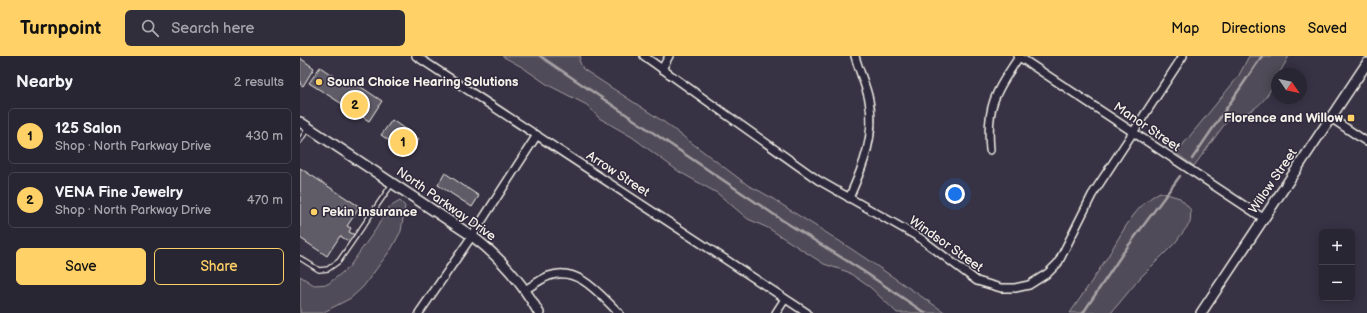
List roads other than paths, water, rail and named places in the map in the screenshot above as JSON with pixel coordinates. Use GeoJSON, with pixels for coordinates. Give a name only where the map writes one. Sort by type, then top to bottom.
{"type":"FeatureCollection","features":[{"type":"Feature","properties":{"kind":"main road","name":"Willow Street"},"geometry":{"type":"LineString","coordinates":[[1201,313],[1367,63]]}},
{"type":"Feature","properties":{"kind":"main road","name":"North Parkway Drive"},"geometry":{"type":"LineString","coordinates":[[300,122],[472,236],[500,259],[525,290],[539,313]]}},
{"type":"Feature","properties":{"kind":"street","name":"Arrow Street"},"geometry":{"type":"LineString","coordinates":[[416,56],[807,313]]}},
{"type":"Feature","properties":{"kind":"street","name":"Windsor Street"},"geometry":{"type":"LineString","coordinates":[[644,56],[818,180],[920,238],[977,281],[1001,288],[1023,287],[1042,278],[1058,263],[1092,195],[1183,56]]}},
{"type":"Feature","properties":{"kind":"street"},"geometry":{"type":"LineString","coordinates":[[662,69],[669,56]]}},
{"type":"Feature","properties":{"kind":"street"},"geometry":{"type":"LineString","coordinates":[[849,198],[865,162],[871,126],[869,99],[855,56]]}},
{"type":"Feature","properties":{"kind":"street"},"geometry":{"type":"LineString","coordinates":[[990,150],[990,112],[998,90],[1018,56]]}},
{"type":"Feature","properties":{"kind":"street","name":"Manor Street"},"geometry":{"type":"LineString","coordinates":[[1018,56],[1263,218]]}},
{"type":"Feature","properties":{"kind":"street"},"geometry":{"type":"LineString","coordinates":[[1331,118],[1367,142]]}},
{"type":"Feature","properties":{"kind":"street"},"geometry":{"type":"LineString","coordinates":[[419,313],[472,236],[537,135]]}},
{"type":"Feature","properties":{"kind":"street"},"geometry":{"type":"LineString","coordinates":[[525,290],[548,276],[564,274],[574,276],[591,286],[620,313]]}},
{"type":"Feature","properties":{"kind":"street"},"geometry":{"type":"LineString","coordinates":[[776,313],[786,299]]}},
{"type":"Feature","properties":{"kind":"lane"},"geometry":{"type":"LineString","coordinates":[[300,141],[309,128]]}},
{"type":"Feature","properties":{"kind":"lane"},"geometry":{"type":"LineString","coordinates":[[300,258],[319,270],[328,269],[339,261],[393,183]]}},
{"type":"Feature","properties":{"kind":"waterway"},"geometry":{"type":"LineString","coordinates":[[540,56],[782,220],[863,271],[925,313]]}},
{"type":"Feature","properties":{"kind":"waterway"},"geometry":{"type":"LineString","coordinates":[[1192,159],[1262,56]]}},
{"type":"Feature","properties":{"kind":"waterway"},"geometry":{"type":"LineString","coordinates":[[1083,313],[1123,253],[1180,176]]}},
{"type":"Feature","properties":{"kind":"place","name":"Sound Choice Hearing Solutions"},"geometry":{"type":"Point","coordinates":[319,82]}},
{"type":"Feature","properties":{"kind":"place","name":"VENA Fine Jewelry"},"geometry":{"type":"Point","coordinates":[355,105]}},
{"type":"Feature","properties":{"kind":"place","name":"Florence and Willow"},"geometry":{"type":"Point","coordinates":[1351,118]}},
{"type":"Feature","properties":{"kind":"place","name":"125 Salon"},"geometry":{"type":"Point","coordinates":[403,142]}},
{"type":"Feature","properties":{"kind":"place","name":"Pekin Insurance"},"geometry":{"type":"Point","coordinates":[314,212]}}]}
